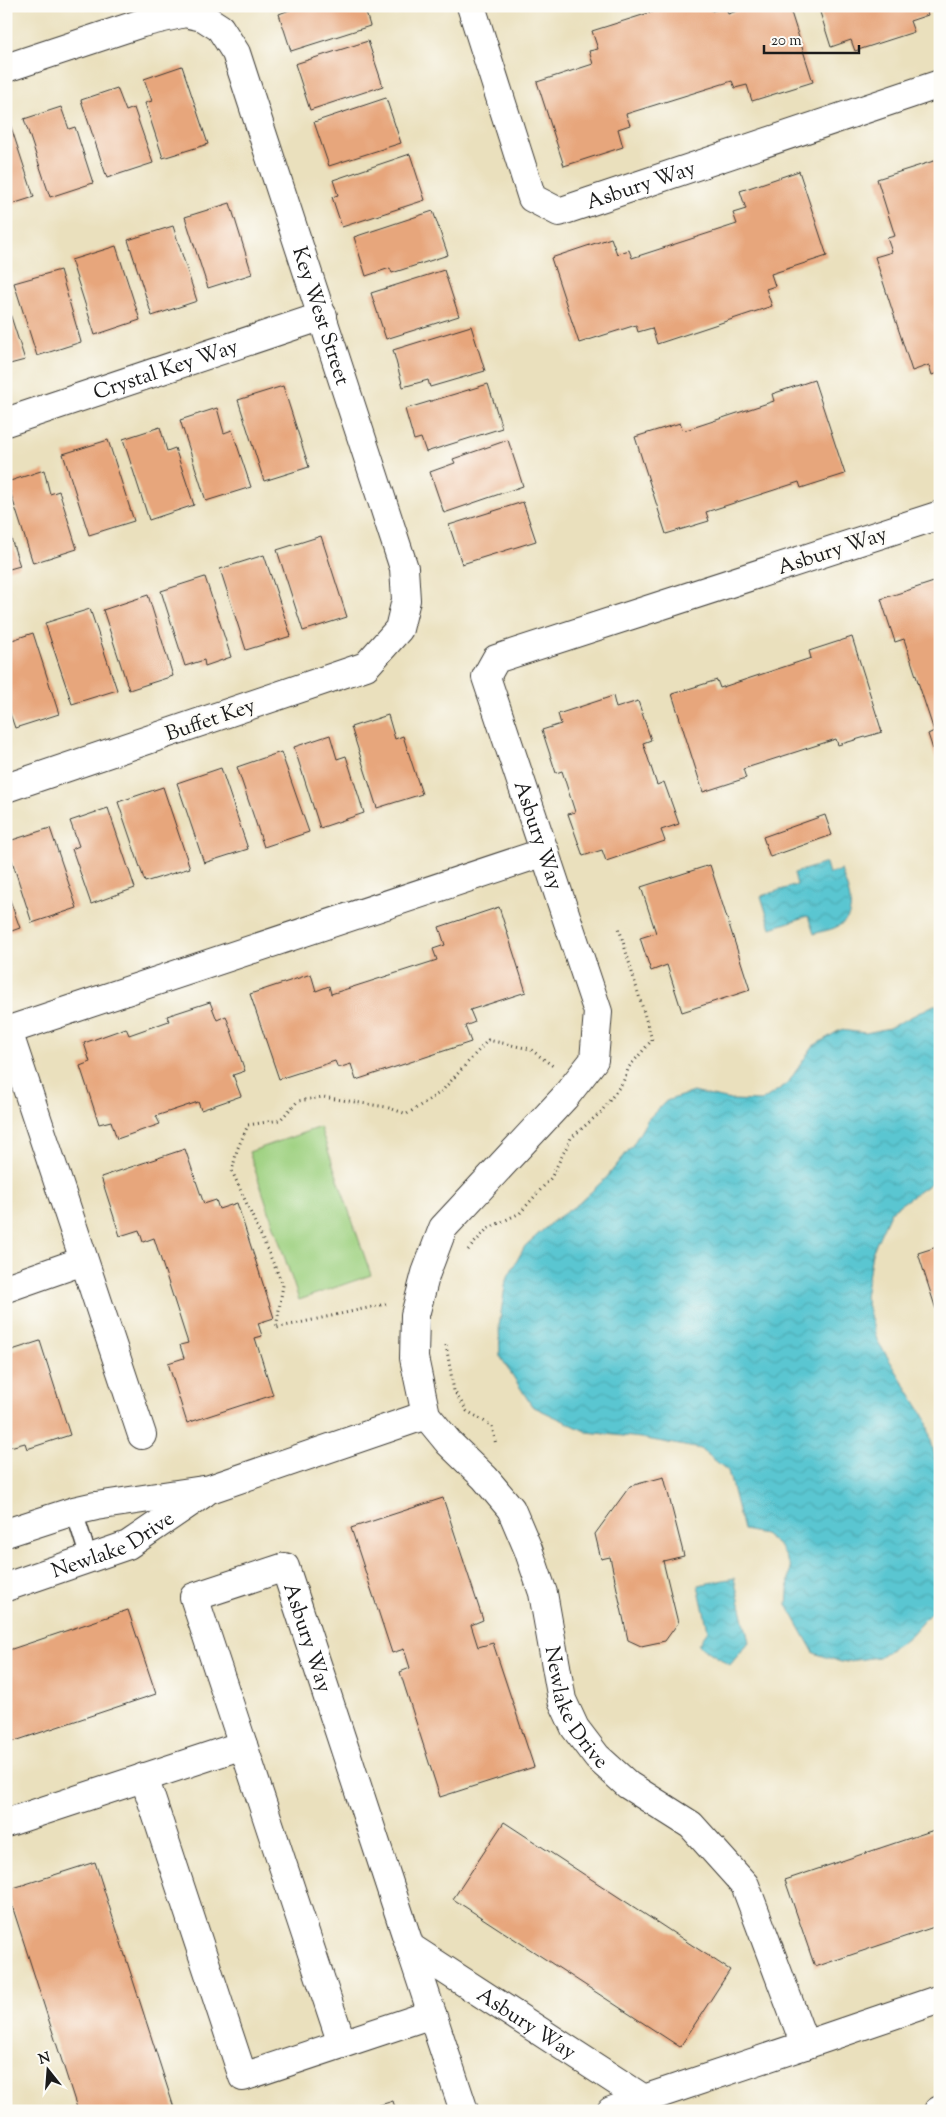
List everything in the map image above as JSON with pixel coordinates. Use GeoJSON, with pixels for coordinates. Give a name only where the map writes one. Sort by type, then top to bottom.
{"type":"FeatureCollection","features":[{"type":"Feature","properties":{"kind":"street","name":"Asbury Way"},"geometry":{"type":"LineString","coordinates":[[471,6],[532,198],[559,212],[940,84]]}},
{"type":"Feature","properties":{"kind":"street","name":"Key West Street"},"geometry":{"type":"LineString","coordinates":[[6,68],[142,24],[185,13],[203,17],[220,28],[236,53],[404,568],[406,600],[399,629]]}},
{"type":"Feature","properties":{"kind":"street","name":"Crystal Key Way"},"geometry":{"type":"LineString","coordinates":[[6,422],[322,316]]}},
{"type":"Feature","properties":{"kind":"street","name":"Asbury Way"},"geometry":{"type":"LineString","coordinates":[[426,1415],[414,1358],[415,1315],[443,1228],[565,1097],[594,1060],[598,1012],[486,677],[496,659],[940,515]]}},
{"type":"Feature","properties":{"kind":"street","name":"Buffet Key"},"geometry":{"type":"LineString","coordinates":[[6,788],[366,666],[399,629]]}},
{"type":"Feature","properties":{"kind":"street"},"geometry":{"type":"LineString","coordinates":[[142,1435],[7,1031],[545,852]]}},
{"type":"Feature","properties":{"kind":"street"},"geometry":{"type":"LineString","coordinates":[[6,1288],[83,1261]]}},
{"type":"Feature","properties":{"kind":"street","name":"Newlake Drive"},"geometry":{"type":"LineString","coordinates":[[6,1534],[74,1512],[210,1488],[426,1415],[449,1443],[485,1478],[510,1509],[528,1549],[543,1594],[562,1700],[575,1728],[597,1757],[628,1785],[692,1825],[745,1885],[805,2044]]}},
{"type":"Feature","properties":{"kind":"street","name":"Newlake Drive"},"geometry":{"type":"LineString","coordinates":[[6,1587],[128,1545],[210,1488]]}},
{"type":"Feature","properties":{"kind":"street","name":"Asbury Way"},"geometry":{"type":"LineString","coordinates":[[342,2044],[194,1597],[285,1567],[464,2111]]}},
{"type":"Feature","properties":{"kind":"street"},"geometry":{"type":"LineString","coordinates":[[6,1823],[243,1745]]}},
{"type":"Feature","properties":{"kind":"street"},"geometry":{"type":"LineString","coordinates":[[144,1777],[243,2076],[432,2014]]}},
{"type":"Feature","properties":{"kind":"street","name":"Asbury Way"},"geometry":{"type":"LineString","coordinates":[[410,1947],[644,2099]]}},
{"type":"Feature","properties":{"kind":"street"},"geometry":{"type":"LineString","coordinates":[[611,2111],[940,1999]]}},
{"type":"Feature","properties":{"kind":"lane"},"geometry":{"type":"LineString","coordinates":[[74,1512],[90,1559]]}},
{"type":"Feature","properties":{"kind":"path"},"geometry":{"type":"LineString","coordinates":[[464,1255],[487,1229],[520,1213],[550,1178],[571,1138],[601,1112],[623,1082],[628,1067],[652,1040],[619,928]]}},
{"type":"Feature","properties":{"kind":"path"},"geometry":{"type":"LineString","coordinates":[[420,1297],[276,1328],[283,1285],[232,1171],[237,1150],[248,1125],[280,1120],[298,1101],[323,1096],[386,1107],[407,1114],[441,1092],[488,1040],[530,1048],[558,1070]]}},
{"type":"Feature","properties":{"kind":"path"},"geometry":{"type":"LineString","coordinates":[[444,1338],[450,1360],[454,1391],[467,1411],[492,1426],[496,1449],[490,1448]]}},
{"type":"Feature","properties":{"kind":"green space"},"geometry":{"type":"Polygon","coordinates":[[[320,1127],[371,1275],[299,1300],[249,1152],[320,1127]]]}},
{"type":"Feature","properties":{"kind":"water"},"geometry":{"type":"Polygon","coordinates":[[[826,863],[829,874],[841,870],[850,899],[849,914],[846,920],[834,928],[814,934],[808,916],[771,928],[761,896],[797,885],[794,873],[826,863]]]}},
{"type":"Feature","properties":{"kind":"water"},"geometry":{"type":"Polygon","coordinates":[[[934,1005],[940,1005],[940,1177],[891,1211],[872,1253],[865,1297],[877,1340],[926,1419],[940,1479],[940,1602],[910,1636],[879,1657],[841,1662],[814,1653],[787,1605],[790,1567],[780,1547],[764,1534],[743,1530],[728,1471],[701,1449],[641,1438],[587,1432],[532,1406],[500,1356],[499,1326],[506,1280],[525,1246],[553,1221],[578,1204],[607,1177],[632,1146],[648,1119],[666,1101],[693,1092],[731,1100],[761,1101],[787,1084],[813,1046],[840,1030],[866,1033],[889,1028],[934,1005]]]}},
{"type":"Feature","properties":{"kind":"water"},"geometry":{"type":"Polygon","coordinates":[[[734,1578],[749,1642],[730,1665],[698,1645],[708,1630],[698,1585],[734,1578]]]}},
{"type":"Feature","properties":{"kind":"building"},"geometry":{"type":"Polygon","coordinates":[[[300,6],[364,6],[370,26],[291,51],[279,14],[300,6]]]}},
{"type":"Feature","properties":{"kind":"building"},"geometry":{"type":"Polygon","coordinates":[[[671,6],[711,6],[712,11],[726,7],[728,14],[752,6],[789,6],[813,82],[752,101],[747,85],[735,88],[732,81],[626,114],[630,125],[618,129],[623,147],[564,166],[537,82],[593,64],[589,51],[598,49],[592,31],[671,6]]]}},
{"type":"Feature","properties":{"kind":"building"},"geometry":{"type":"Polygon","coordinates":[[[818,6],[925,6],[928,15],[910,21],[914,32],[855,51],[851,40],[831,47],[818,6]]]}},
{"type":"Feature","properties":{"kind":"building"},"geometry":{"type":"Polygon","coordinates":[[[368,41],[383,86],[310,110],[295,64],[368,41]]]}},
{"type":"Feature","properties":{"kind":"building"},"geometry":{"type":"Polygon","coordinates":[[[182,66],[208,144],[163,158],[145,103],[152,101],[144,79],[182,66]]]}},
{"type":"Feature","properties":{"kind":"building"},"geometry":{"type":"Polygon","coordinates":[[[117,88],[126,111],[134,108],[153,163],[107,178],[81,100],[117,88]]]}},
{"type":"Feature","properties":{"kind":"building"},"geometry":{"type":"Polygon","coordinates":[[[386,98],[401,143],[329,166],[314,122],[386,98]]]}},
{"type":"Feature","properties":{"kind":"building"},"geometry":{"type":"Polygon","coordinates":[[[61,107],[69,129],[75,127],[93,183],[50,197],[24,119],[61,107]]]}},
{"type":"Feature","properties":{"kind":"building"},"geometry":{"type":"Polygon","coordinates":[[[10,124],[34,197],[6,206],[6,125],[10,124]]]}},
{"type":"Feature","properties":{"kind":"building"},"geometry":{"type":"Polygon","coordinates":[[[410,154],[425,200],[342,227],[332,197],[338,195],[333,180],[410,154]]]}},
{"type":"Feature","properties":{"kind":"building"},"geometry":{"type":"Polygon","coordinates":[[[940,159],[940,372],[932,375],[929,365],[912,371],[875,257],[892,252],[887,238],[895,236],[877,179],[940,159]]]}},
{"type":"Feature","properties":{"kind":"building"},"geometry":{"type":"Polygon","coordinates":[[[799,171],[827,256],[771,274],[775,286],[766,289],[772,306],[657,344],[652,328],[638,332],[636,325],[579,343],[551,258],[611,238],[617,254],[629,250],[632,258],[737,224],[733,213],[746,209],[740,191],[799,171]]]}},
{"type":"Feature","properties":{"kind":"building"},"geometry":{"type":"Polygon","coordinates":[[[230,203],[252,274],[208,288],[185,217],[230,203]]]}},
{"type":"Feature","properties":{"kind":"building"},"geometry":{"type":"Polygon","coordinates":[[[433,211],[448,255],[392,273],[390,268],[366,276],[354,237],[433,211]]]}},
{"type":"Feature","properties":{"kind":"building"},"geometry":{"type":"Polygon","coordinates":[[[173,226],[197,301],[152,316],[128,240],[173,226]]]}},
{"type":"Feature","properties":{"kind":"building"},"geometry":{"type":"Polygon","coordinates":[[[116,246],[140,320],[95,335],[71,260],[116,246]]]}},
{"type":"Feature","properties":{"kind":"building"},"geometry":{"type":"Polygon","coordinates":[[[60,270],[81,342],[37,356],[14,283],[60,270]]]}},
{"type":"Feature","properties":{"kind":"building"},"geometry":{"type":"Polygon","coordinates":[[[444,270],[459,316],[386,339],[371,293],[444,270]]]}},
{"type":"Feature","properties":{"kind":"building"},"geometry":{"type":"Polygon","coordinates":[[[6,301],[25,360],[6,365],[6,301]]]}},
{"type":"Feature","properties":{"kind":"building"},"geometry":{"type":"Polygon","coordinates":[[[471,326],[485,371],[430,387],[428,380],[403,387],[393,350],[471,326]]]}},
{"type":"Feature","properties":{"kind":"building"},"geometry":{"type":"Polygon","coordinates":[[[814,380],[845,474],[801,488],[799,482],[706,512],[709,521],[666,534],[635,437],[680,423],[683,431],[774,401],[772,394],[814,380]]]}},
{"type":"Feature","properties":{"kind":"building"},"geometry":{"type":"Polygon","coordinates":[[[488,384],[502,428],[426,452],[421,438],[414,440],[405,409],[488,384]]]}},
{"type":"Feature","properties":{"kind":"building"},"geometry":{"type":"Polygon","coordinates":[[[283,386],[309,467],[264,481],[238,400],[283,386]]]}},
{"type":"Feature","properties":{"kind":"building"},"geometry":{"type":"Polygon","coordinates":[[[217,408],[224,433],[232,430],[251,487],[206,501],[180,420],[217,408]]]}},
{"type":"Feature","properties":{"kind":"building"},"geometry":{"type":"Polygon","coordinates":[[[160,427],[167,451],[175,448],[194,505],[149,520],[123,439],[160,427]]]}},
{"type":"Feature","properties":{"kind":"building"},"geometry":{"type":"Polygon","coordinates":[[[108,440],[134,521],[89,535],[63,454],[108,440]]]}},
{"type":"Feature","properties":{"kind":"building"},"geometry":{"type":"Polygon","coordinates":[[[508,440],[523,486],[444,513],[430,472],[455,463],[453,459],[508,440]]]}},
{"type":"Feature","properties":{"kind":"building"},"geometry":{"type":"Polygon","coordinates":[[[44,470],[50,494],[59,491],[77,549],[33,563],[7,482],[44,470]]]}},
{"type":"Feature","properties":{"kind":"building"},"geometry":{"type":"Polygon","coordinates":[[[523,502],[536,541],[462,564],[449,525],[523,502]]]}},
{"type":"Feature","properties":{"kind":"building"},"geometry":{"type":"Polygon","coordinates":[[[6,523],[20,566],[6,570],[6,523]]]}},
{"type":"Feature","properties":{"kind":"building"},"geometry":{"type":"Polygon","coordinates":[[[321,536],[347,617],[303,631],[277,550],[321,536]]]}},
{"type":"Feature","properties":{"kind":"building"},"geometry":{"type":"Polygon","coordinates":[[[264,555],[291,636],[246,650],[220,569],[264,555]]]}},
{"type":"Feature","properties":{"kind":"building"},"geometry":{"type":"Polygon","coordinates":[[[205,577],[231,657],[205,666],[204,660],[185,666],[161,591],[205,577]]]}},
{"type":"Feature","properties":{"kind":"building"},"geometry":{"type":"Polygon","coordinates":[[[940,580],[939,768],[928,734],[934,731],[904,639],[895,642],[881,599],[940,580]]]}},
{"type":"Feature","properties":{"kind":"building"},"geometry":{"type":"Polygon","coordinates":[[[148,595],[173,676],[129,690],[103,610],[148,595]]]}},
{"type":"Feature","properties":{"kind":"building"},"geometry":{"type":"Polygon","coordinates":[[[90,609],[117,690],[72,704],[45,623],[90,609]]]}},
{"type":"Feature","properties":{"kind":"building"},"geometry":{"type":"Polygon","coordinates":[[[33,633],[59,714],[15,728],[6,702],[6,642],[33,633]]]}},
{"type":"Feature","properties":{"kind":"building"},"geometry":{"type":"Polygon","coordinates":[[[852,637],[882,732],[838,745],[836,739],[743,769],[746,778],[703,792],[672,694],[717,680],[720,688],[811,658],[809,651],[852,637]]]}},
{"type":"Feature","properties":{"kind":"building"},"geometry":{"type":"Polygon","coordinates":[[[613,696],[616,708],[638,701],[651,740],[643,743],[657,785],[664,782],[679,824],[661,830],[665,841],[606,861],[602,850],[583,856],[568,814],[575,812],[562,771],[556,773],[542,730],[561,724],[558,714],[613,696]]]}},
{"type":"Feature","properties":{"kind":"building"},"geometry":{"type":"Polygon","coordinates":[[[388,715],[395,739],[403,736],[422,794],[377,808],[351,727],[388,715]]]}},
{"type":"Feature","properties":{"kind":"building"},"geometry":{"type":"Polygon","coordinates":[[[330,735],[337,759],[346,756],[364,813],[320,828],[294,747],[330,735]]]}},
{"type":"Feature","properties":{"kind":"building"},"geometry":{"type":"Polygon","coordinates":[[[281,752],[309,832],[264,847],[237,767],[281,752]]]}},
{"type":"Feature","properties":{"kind":"building"},"geometry":{"type":"Polygon","coordinates":[[[221,768],[248,849],[204,863],[177,783],[221,768]]]}},
{"type":"Feature","properties":{"kind":"building"},"geometry":{"type":"Polygon","coordinates":[[[163,787],[190,868],[145,882],[118,802],[163,787]]]}},
{"type":"Feature","properties":{"kind":"building"},"geometry":{"type":"Polygon","coordinates":[[[108,808],[135,888],[91,904],[72,849],[79,846],[70,821],[108,808]]]}},
{"type":"Feature","properties":{"kind":"building"},"geometry":{"type":"Polygon","coordinates":[[[825,815],[832,835],[770,857],[763,837],[825,815]]]}},
{"type":"Feature","properties":{"kind":"building"},"geometry":{"type":"Polygon","coordinates":[[[50,828],[77,908],[32,923],[6,842],[50,828]]]}},
{"type":"Feature","properties":{"kind":"building"},"geometry":{"type":"Polygon","coordinates":[[[710,865],[750,990],[682,1012],[667,965],[651,971],[640,938],[656,933],[641,887],[710,865]]]}},
{"type":"Feature","properties":{"kind":"building"},"geometry":{"type":"Polygon","coordinates":[[[6,889],[20,928],[6,933],[6,889]]]}},
{"type":"Feature","properties":{"kind":"building"},"geometry":{"type":"Polygon","coordinates":[[[499,907],[526,992],[470,1010],[475,1022],[465,1026],[471,1042],[356,1080],[351,1064],[338,1068],[335,1061],[279,1079],[250,994],[311,974],[316,991],[329,986],[331,994],[437,960],[433,949],[445,945],[439,927],[499,907]]]}},
{"type":"Feature","properties":{"kind":"building"},"geometry":{"type":"Polygon","coordinates":[[[210,1002],[217,1020],[226,1016],[245,1071],[233,1075],[241,1096],[201,1110],[198,1102],[156,1116],[160,1124],[117,1139],[111,1121],[99,1124],[80,1066],[90,1062],[84,1043],[126,1028],[129,1035],[169,1021],[167,1016],[210,1002]]]}},
{"type":"Feature","properties":{"kind":"building"},"geometry":{"type":"Polygon","coordinates":[[[185,1149],[204,1204],[216,1200],[219,1209],[237,1203],[274,1318],[258,1323],[262,1336],[255,1338],[273,1395],[187,1423],[168,1363],[184,1358],[180,1345],[188,1343],[154,1238],[143,1242],[139,1230],[120,1236],[101,1177],[185,1149]]]}},
{"type":"Feature","properties":{"kind":"building"},"geometry":{"type":"Polygon","coordinates":[[[940,1246],[940,1319],[939,1319],[918,1253],[940,1246]]]}},
{"type":"Feature","properties":{"kind":"building"},"geometry":{"type":"Polygon","coordinates":[[[40,1341],[70,1435],[27,1449],[25,1443],[6,1448],[6,1352],[40,1341]]]}},
{"type":"Feature","properties":{"kind":"building"},"geometry":{"type":"Polygon","coordinates":[[[664,1477],[684,1556],[663,1561],[678,1623],[665,1641],[641,1646],[628,1640],[610,1557],[601,1559],[595,1534],[630,1486],[664,1477]]]}},
{"type":"Feature","properties":{"kind":"building"},"geometry":{"type":"Polygon","coordinates":[[[443,1498],[483,1620],[471,1625],[478,1647],[493,1643],[534,1767],[440,1797],[400,1672],[410,1668],[404,1649],[392,1653],[351,1528],[443,1498]]]}},
{"type":"Feature","properties":{"kind":"building"},"geometry":{"type":"Polygon","coordinates":[[[128,1610],[156,1694],[6,1744],[6,1651],[128,1610]]]}},
{"type":"Feature","properties":{"kind":"building"},"geometry":{"type":"Polygon","coordinates":[[[504,1822],[730,1970],[680,2047],[453,1899],[504,1822]]]}},
{"type":"Feature","properties":{"kind":"building"},"geometry":{"type":"Polygon","coordinates":[[[940,1828],[940,1925],[815,1967],[785,1880],[940,1828]]]}},
{"type":"Feature","properties":{"kind":"building"},"geometry":{"type":"Polygon","coordinates":[[[95,1862],[175,2111],[78,2111],[7,1890],[95,1862]]]}},
{"type":"Feature","properties":{"kind":"building"},"geometry":{"type":"Polygon","coordinates":[[[393,2101],[396,2111],[364,2111],[364,2110],[393,2101]]]}}]}
